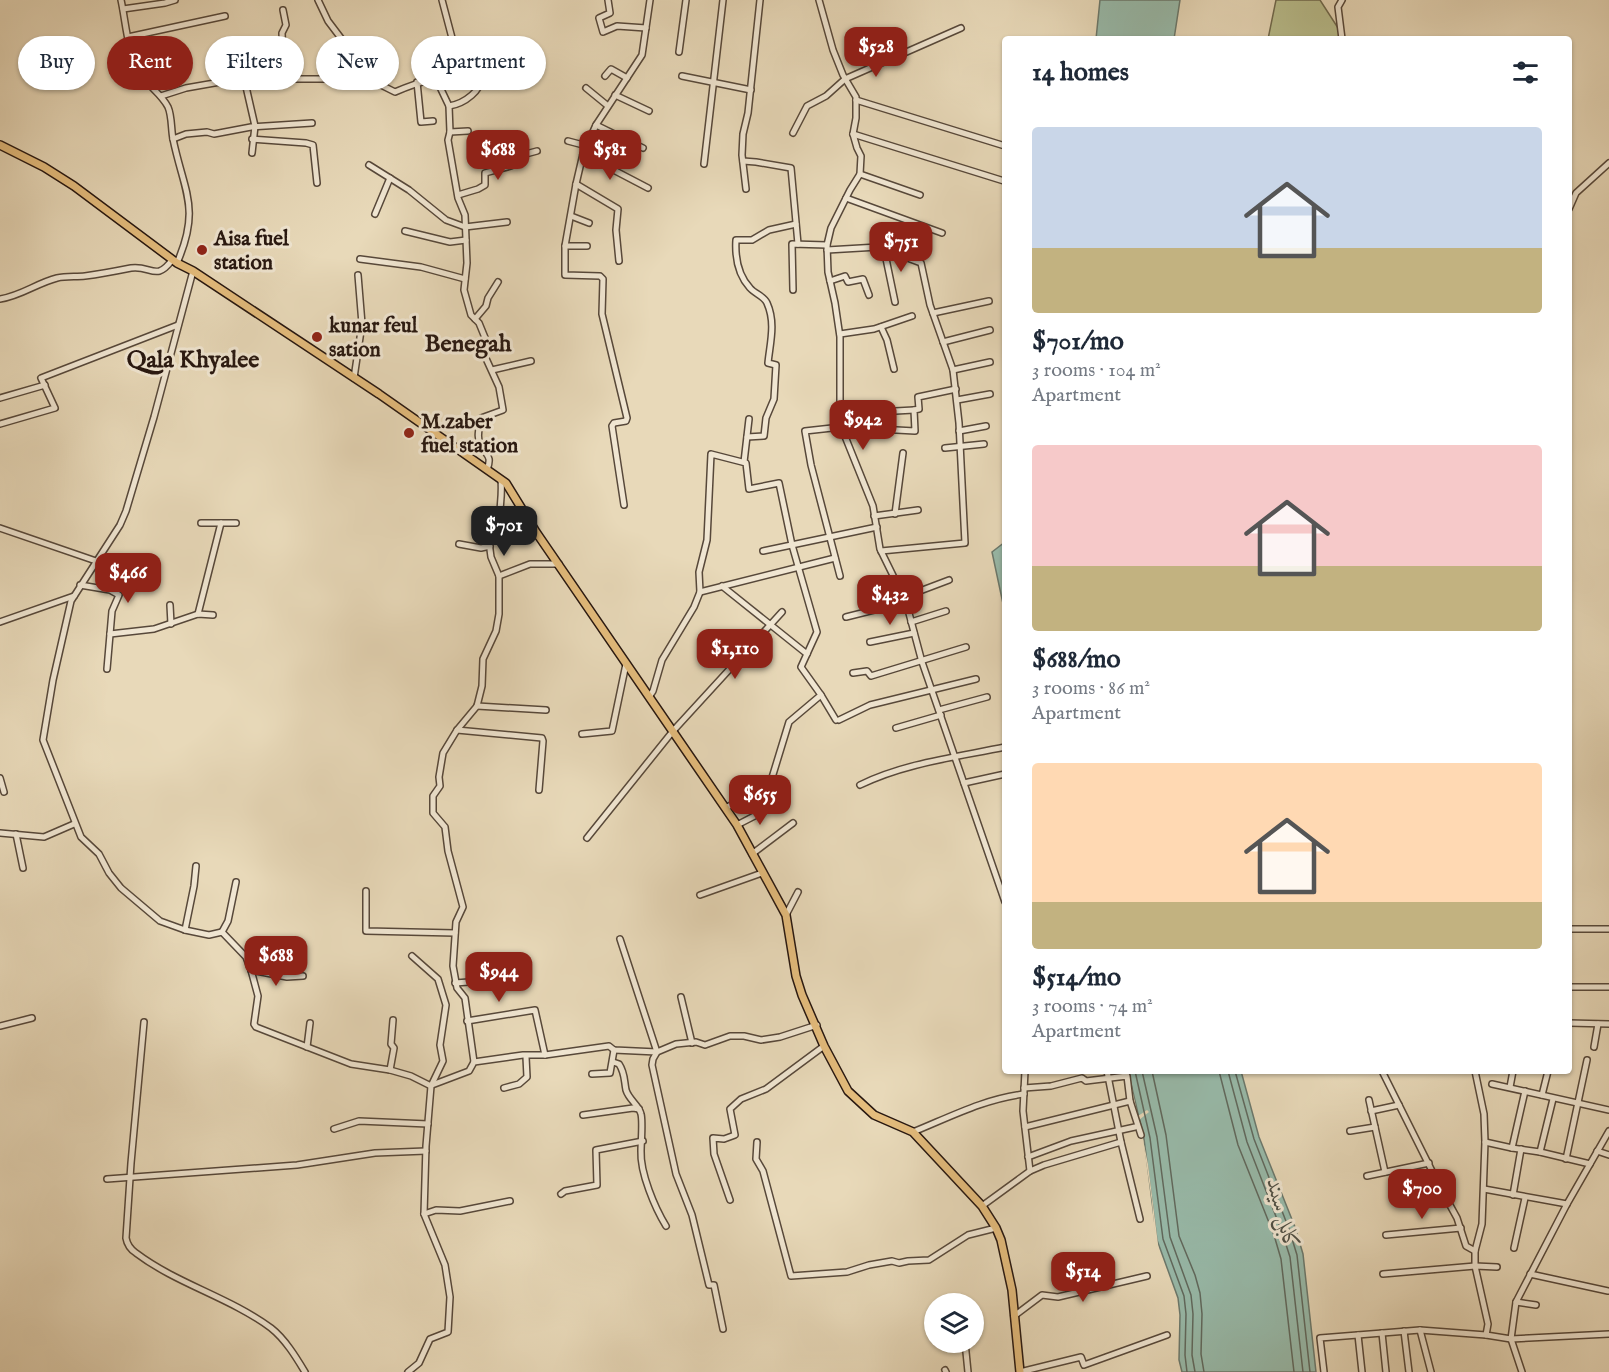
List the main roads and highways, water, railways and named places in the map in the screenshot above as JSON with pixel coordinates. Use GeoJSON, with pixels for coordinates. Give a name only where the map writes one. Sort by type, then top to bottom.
{"type":"FeatureCollection","features":[{"type":"Feature","properties":{"kind":"main road"},"geometry":{"type":"LineString","coordinates":[[0,145],[44,167],[74,186],[174,261],[193,271],[354,378],[506,483],[626,664],[737,825],[786,915],[796,976],[824,1046],[848,1090],[864,1108],[895,1126],[913,1132],[982,1206],[996,1228],[1010,1281],[1020,1372]]}},
{"type":"Feature","properties":{"kind":"water"},"geometry":{"type":"Polygon","coordinates":[[[1100,0],[1180,0],[1174,36],[1096,36],[1100,0]]]}},
{"type":"Feature","properties":{"kind":"water"},"geometry":{"type":"Polygon","coordinates":[[[1002,544],[1002,599],[992,552],[1002,544]]]}},
{"type":"Feature","properties":{"kind":"water","name":"کابل سيند"},"geometry":{"type":"Polygon","coordinates":[[[1129,1074],[1242,1074],[1259,1137],[1295,1227],[1303,1254],[1316,1372],[1182,1372],[1179,1360],[1178,1298],[1157,1240],[1144,1139],[1129,1074]]]}},
{"type":"Feature","properties":{"kind":"place","name":"Aisa fuel station"},"geometry":{"type":"Point","coordinates":[202,250]}},
{"type":"Feature","properties":{"kind":"place","name":"kunar feul sation"},"geometry":{"type":"Point","coordinates":[317,337]}},
{"type":"Feature","properties":{"kind":"place","name":"M.zaber fuel station"},"geometry":{"type":"Point","coordinates":[409,433]}},
{"type":"Feature","properties":{"kind":"district","name":"Benegah"},"geometry":{"type":"Point","coordinates":[468,343]}},
{"type":"Feature","properties":{"kind":"district","name":"Qala Khyalee"},"geometry":{"type":"Point","coordinates":[193,359]}}]}
